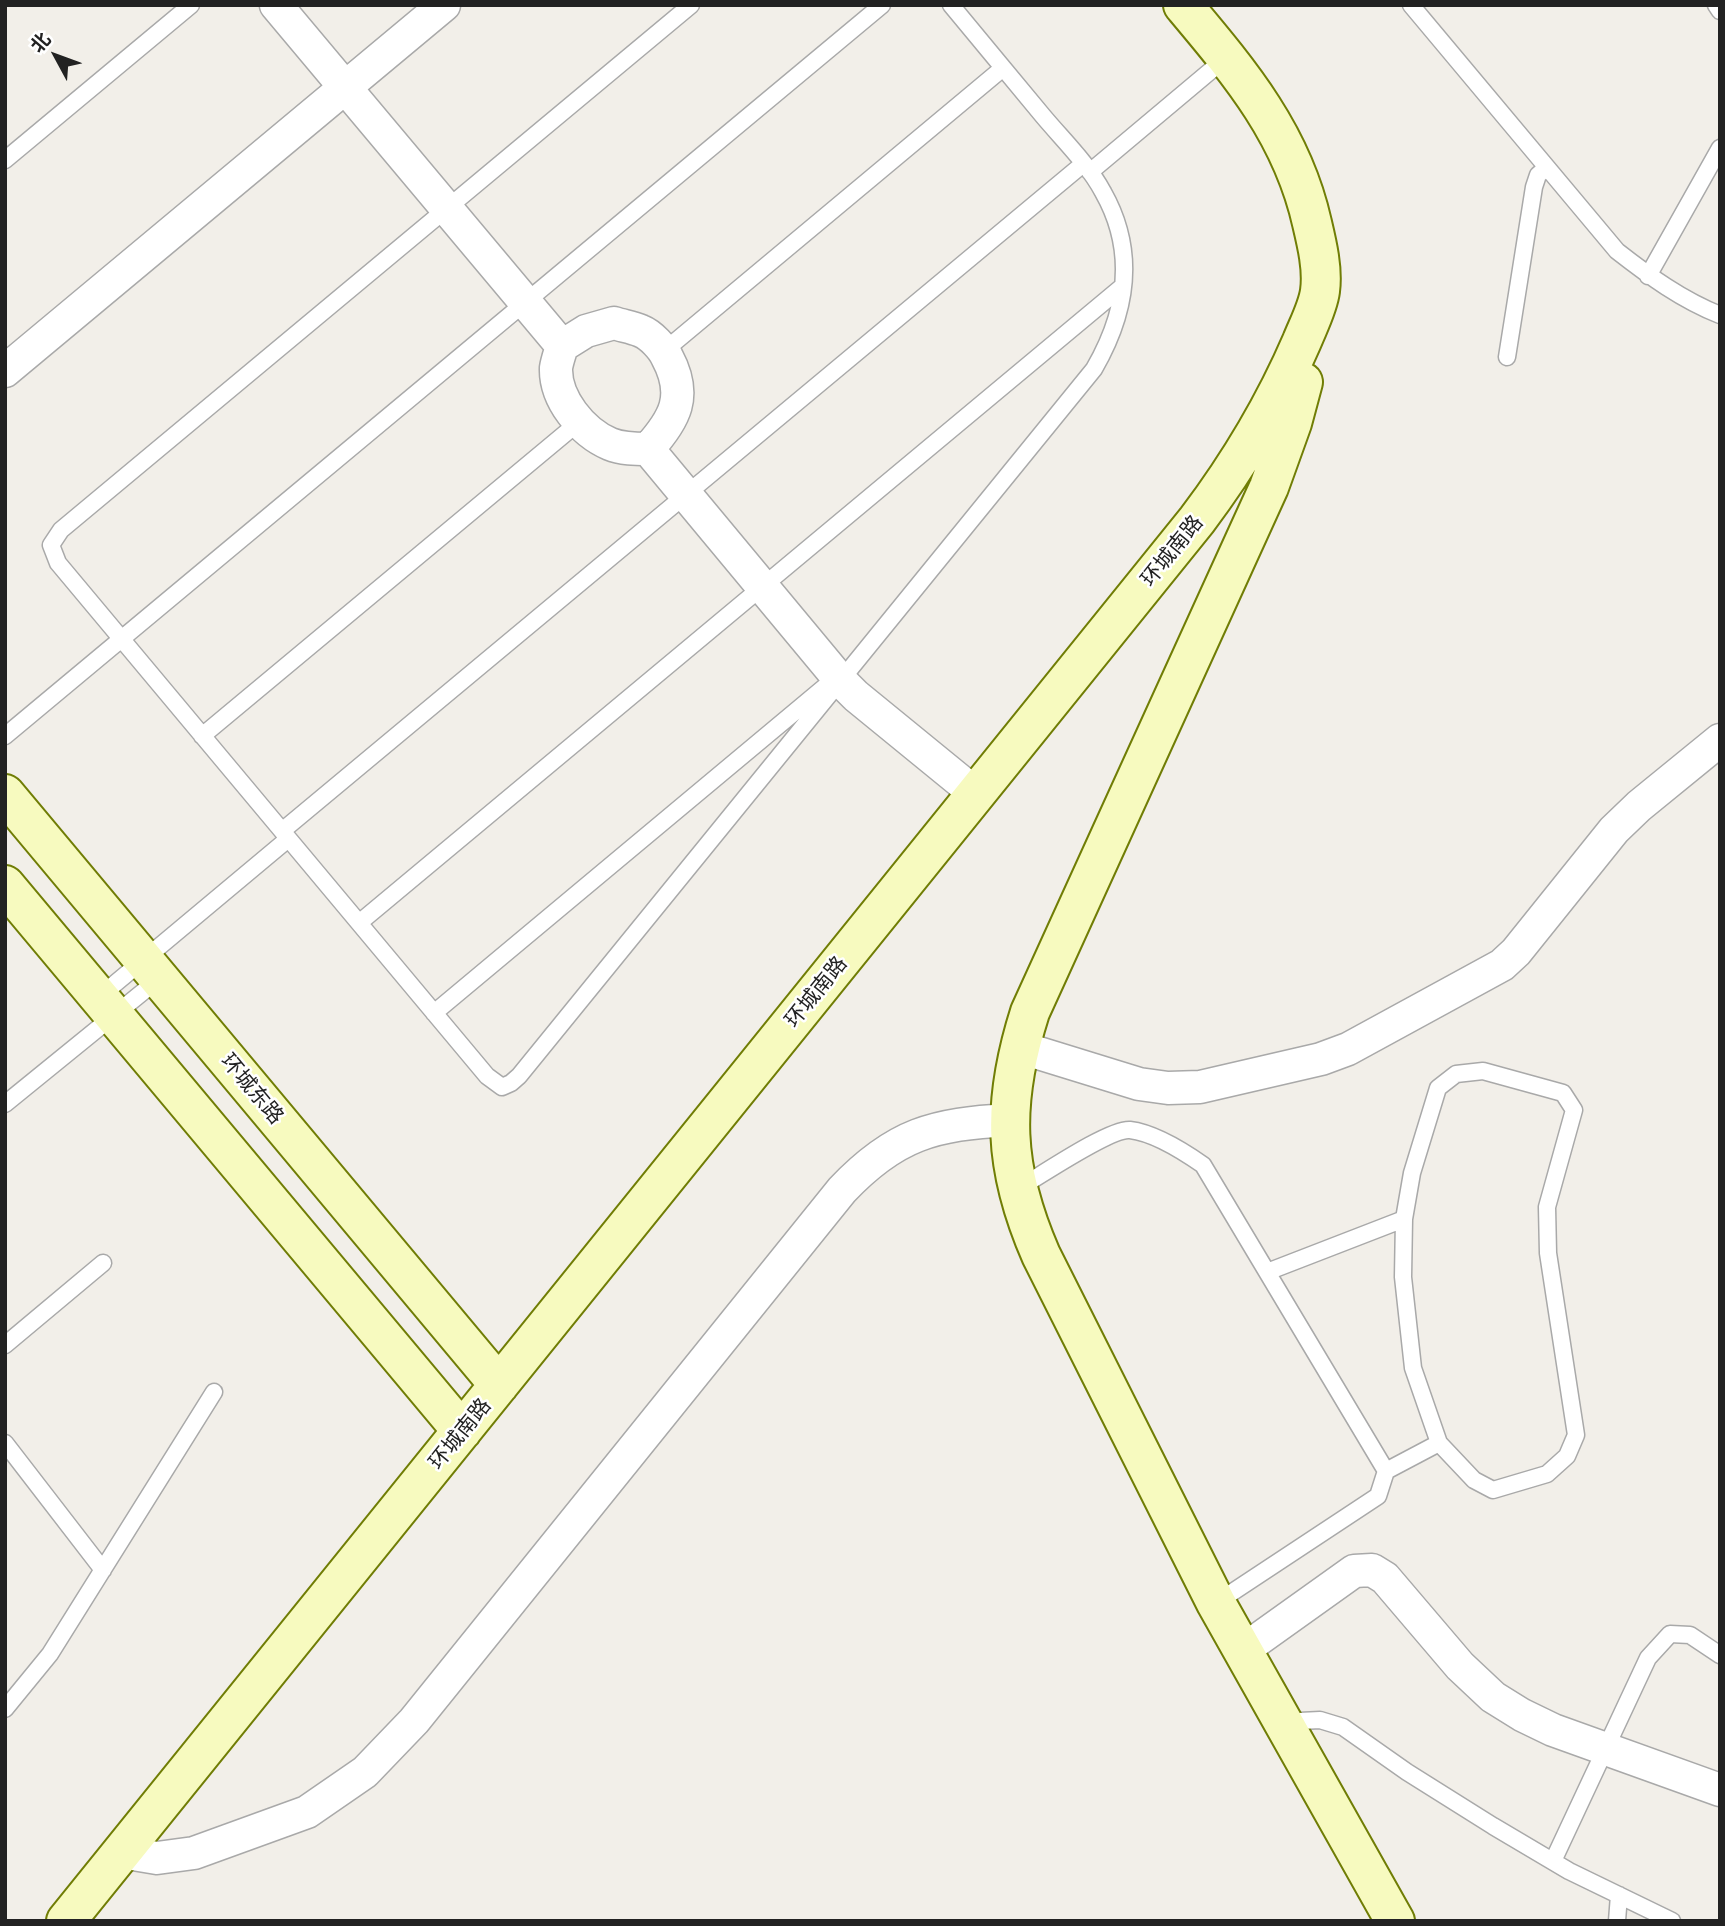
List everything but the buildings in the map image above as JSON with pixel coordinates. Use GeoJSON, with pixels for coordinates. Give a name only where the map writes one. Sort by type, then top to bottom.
{"type":"FeatureCollection","features":[{"type":"Feature","properties":{"kind":"main road","name":"环城南路"},"geometry":{"type":"LineString","coordinates":[[66,1921],[1197,520],[1269,413],[1297,354],[1320,292],[1318,248],[1294,164],[1275,126],[1253,91],[1183,5]]}},
{"type":"Feature","properties":{"kind":"main road"},"geometry":{"type":"LineString","coordinates":[[1320,292],[1310,358],[1292,423],[1269,487],[1030,1012],[1019,1047],[1009,1119],[1017,1190],[1041,1255],[1216,1603],[1395,1921]]}},
{"type":"Feature","properties":{"kind":"main road"},"geometry":{"type":"LineString","coordinates":[[1197,520],[1213,511],[1231,515],[1242,530],[1242,548]]}},
{"type":"Feature","properties":{"kind":"main road","name":"环城东路"},"geometry":{"type":"LineString","coordinates":[[5,794],[499,1385]]}},
{"type":"Feature","properties":{"kind":"main road"},"geometry":{"type":"LineString","coordinates":[[5,885],[462,1431]]}},
{"type":"Feature","properties":{"kind":"street"},"geometry":{"type":"LineString","coordinates":[[276,5],[562,346]]}},
{"type":"Feature","properties":{"kind":"street"},"geometry":{"type":"LineString","coordinates":[[5,371],[444,5]]}},
{"type":"Feature","properties":{"kind":"street"},"geometry":{"type":"LineString","coordinates":[[614,323],[643,332],[664,351],[677,375],[677,402],[666,429],[648,449],[628,449],[609,444],[579,422],[558,387],[556,367],[562,346],[586,331],[614,323]]}},
{"type":"Feature","properties":{"kind":"street"},"geometry":{"type":"LineString","coordinates":[[648,449],[856,696],[976,794]]}},
{"type":"Feature","properties":{"kind":"street"},"geometry":{"type":"LineString","coordinates":[[1019,1047],[1139,1084],[1168,1088],[1200,1087],[1321,1059],[1348,1049],[1502,965],[1516,952],[1614,830],[1720,740]]}},
{"type":"Feature","properties":{"kind":"street"},"geometry":{"type":"LineString","coordinates":[[121,1852],[157,1858],[194,1853],[307,1812],[365,1772],[414,1721],[842,1190],[890,1149],[922,1132],[965,1122],[1009,1119]]}},
{"type":"Feature","properties":{"kind":"street"},"geometry":{"type":"LineString","coordinates":[[1242,1651],[1354,1570],[1372,1570],[1385,1578],[1460,1667],[1493,1697],[1553,1730],[1720,1790]]}},
{"type":"Feature","properties":{"kind":"lane"},"geometry":{"type":"LineString","coordinates":[[5,160],[191,5]]}},
{"type":"Feature","properties":{"kind":"lane"},"geometry":{"type":"LineString","coordinates":[[691,5],[61,530],[51,545],[58,563],[121,639],[433,1013],[494,1083],[502,1087],[511,1083],[1094,369],[1108,345],[1118,319],[1125,262],[1113,212],[1086,168],[951,5]]}},
{"type":"Feature","properties":{"kind":"lane"},"geometry":{"type":"LineString","coordinates":[[5,736],[882,5]]}},
{"type":"Feature","properties":{"kind":"lane"},"geometry":{"type":"LineString","coordinates":[[1411,5],[1617,251],[1648,276],[1681,297],[1720,315]]}},
{"type":"Feature","properties":{"kind":"lane"},"geometry":{"type":"LineString","coordinates":[[1716,5],[1720,11]]}},
{"type":"Feature","properties":{"kind":"lane"},"geometry":{"type":"LineString","coordinates":[[5,1104],[107,1006],[152,969],[285,835],[686,495],[1086,168],[1227,57]]}},
{"type":"Feature","properties":{"kind":"lane"},"geometry":{"type":"LineString","coordinates":[[664,351],[1003,68]]}},
{"type":"Feature","properties":{"kind":"lane"},"geometry":{"type":"LineString","coordinates":[[1648,276],[1720,148]]}},
{"type":"Feature","properties":{"kind":"lane"},"geometry":{"type":"LineString","coordinates":[[1507,357],[1534,187],[1538,176],[1546,168]]}},
{"type":"Feature","properties":{"kind":"lane"},"geometry":{"type":"LineString","coordinates":[[359,923],[1123,286]]}},
{"type":"Feature","properties":{"kind":"lane"},"geometry":{"type":"LineString","coordinates":[[202,736],[579,422]]}},
{"type":"Feature","properties":{"kind":"lane"},"geometry":{"type":"LineString","coordinates":[[433,1013],[839,678]]}},
{"type":"Feature","properties":{"kind":"lane"},"geometry":{"type":"LineString","coordinates":[[107,1006],[152,969]]}},
{"type":"Feature","properties":{"kind":"lane"},"geometry":{"type":"LineString","coordinates":[[1483,1071],[1563,1093],[1574,1110],[1547,1207],[1548,1241],[1576,1436],[1567,1457],[1547,1474],[1493,1490],[1474,1480],[1440,1443],[1413,1368],[1403,1278],[1404,1219],[1412,1173],[1438,1087],[1455,1074],[1483,1071]]}},
{"type":"Feature","properties":{"kind":"lane"},"geometry":{"type":"LineString","coordinates":[[1017,1190],[1105,1137],[1128,1130],[1172,1144],[1203,1165],[1386,1471]]}},
{"type":"Feature","properties":{"kind":"lane"},"geometry":{"type":"LineString","coordinates":[[1268,1272],[1404,1219]]}},
{"type":"Feature","properties":{"kind":"lane"},"geometry":{"type":"LineString","coordinates":[[5,1345],[103,1263]]}},
{"type":"Feature","properties":{"kind":"lane"},"geometry":{"type":"LineString","coordinates":[[5,1709],[50,1654],[214,1392]]}},
{"type":"Feature","properties":{"kind":"lane"},"geometry":{"type":"LineString","coordinates":[[5,1443],[103,1570]]}},
{"type":"Feature","properties":{"kind":"lane"},"geometry":{"type":"LineString","coordinates":[[1216,1603],[1378,1496],[1386,1471],[1440,1443]]}},
{"type":"Feature","properties":{"kind":"lane"},"geometry":{"type":"LineString","coordinates":[[5,1472],[19,1460]]}},
{"type":"Feature","properties":{"kind":"lane"},"geometry":{"type":"LineString","coordinates":[[1553,1861],[1648,1658],[1670,1634],[1690,1635],[1720,1655]]}},
{"type":"Feature","properties":{"kind":"lane"},"geometry":{"type":"LineString","coordinates":[[1284,1726],[1300,1721],[1320,1720],[1343,1727],[1407,1772],[1553,1861],[1672,1921]]}},
{"type":"Feature","properties":{"kind":"lane"},"geometry":{"type":"LineString","coordinates":[[1617,1921],[1619,1895]]}}]}
